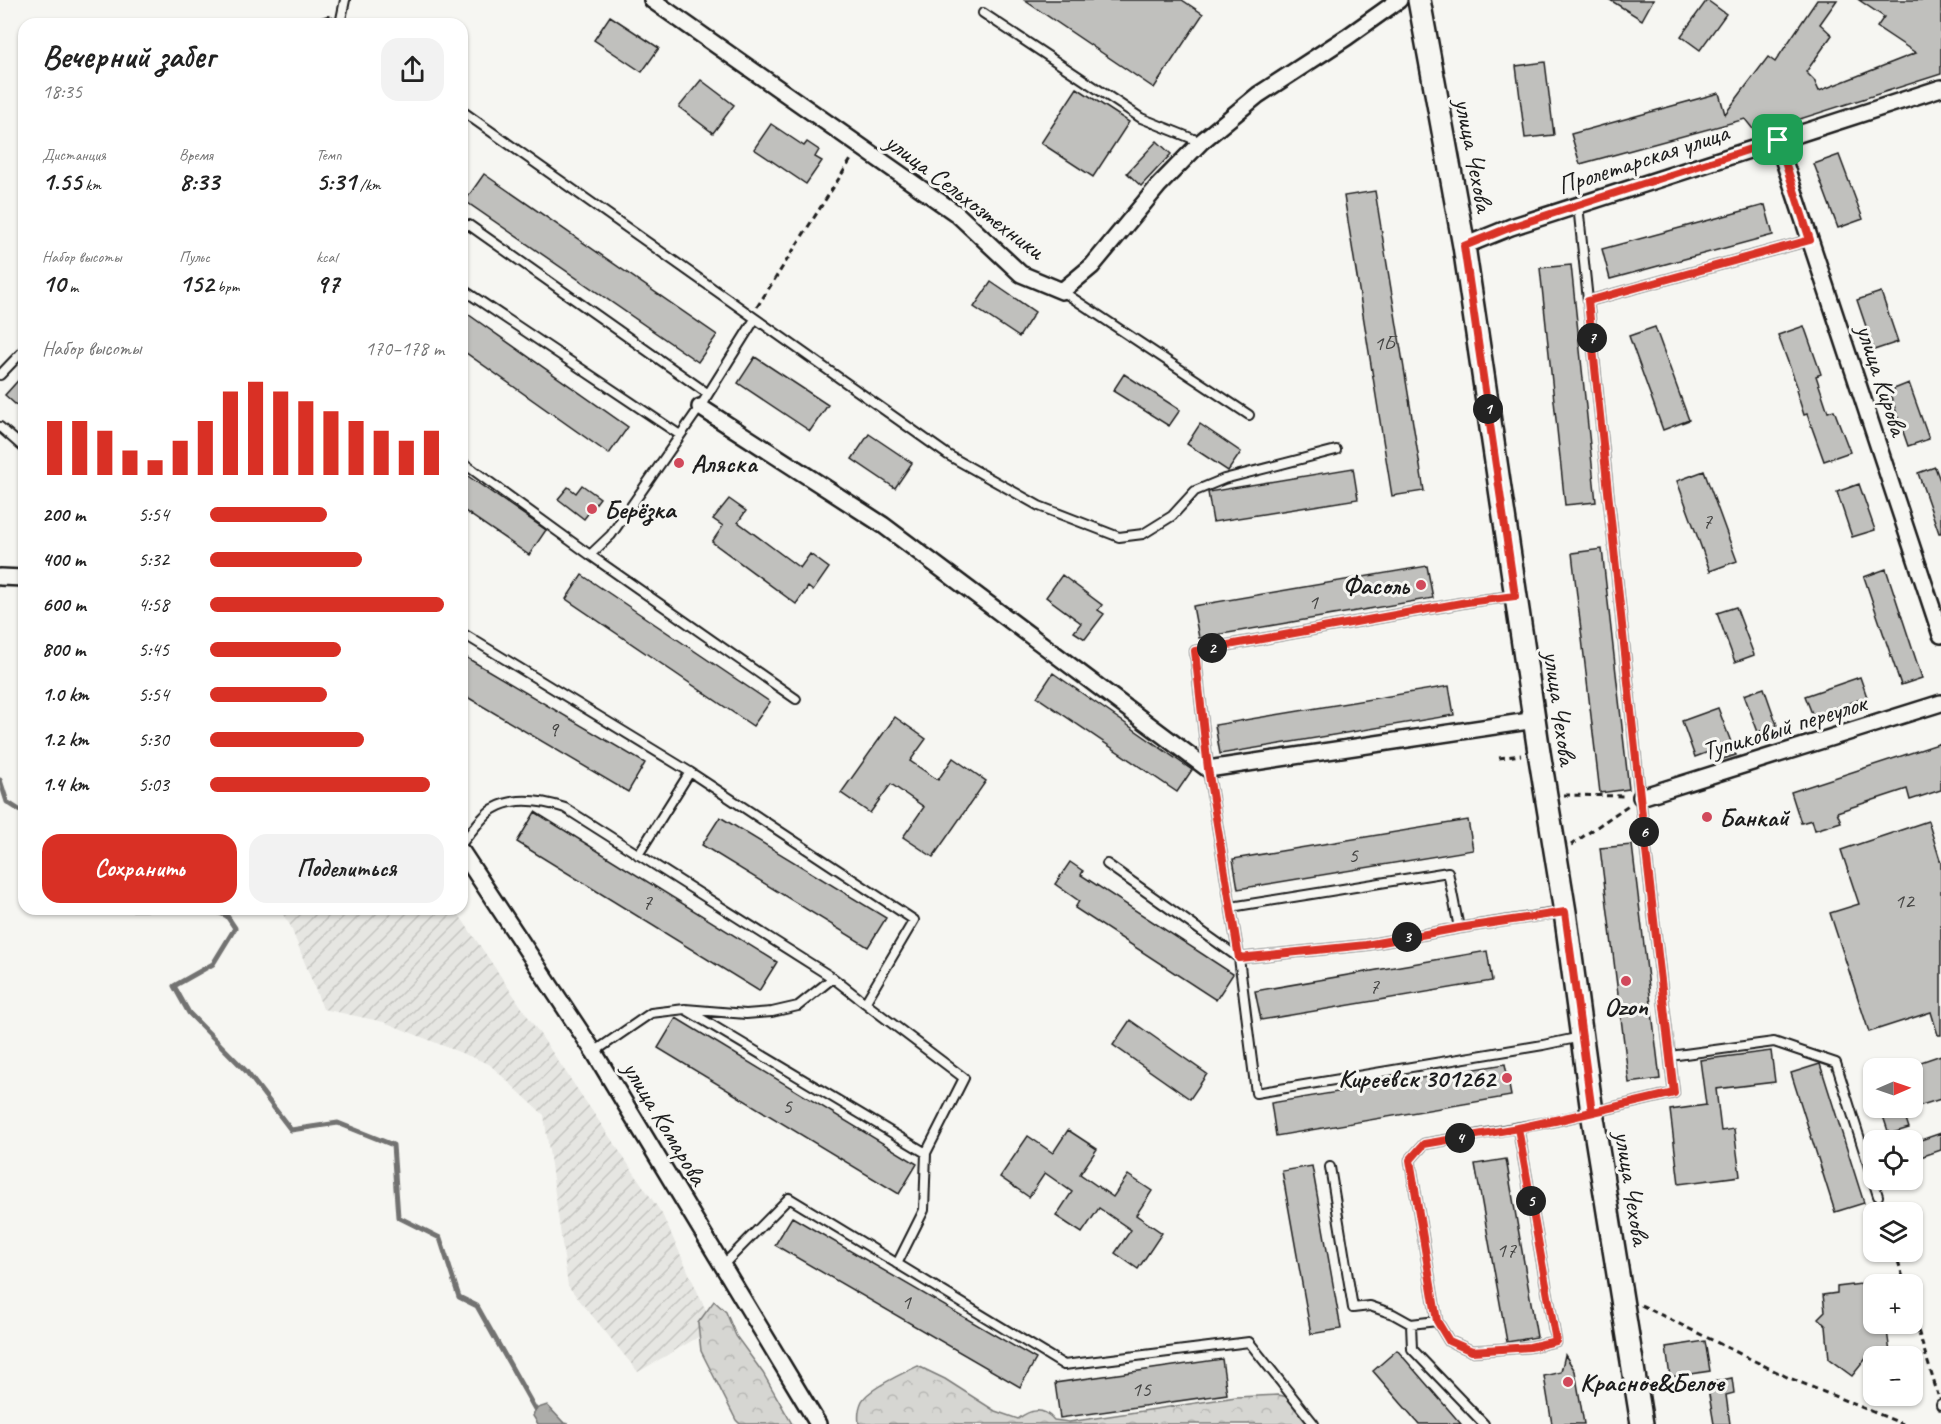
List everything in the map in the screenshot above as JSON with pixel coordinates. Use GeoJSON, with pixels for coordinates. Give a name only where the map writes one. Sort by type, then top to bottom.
{"type":"FeatureCollection","features":[{"type":"Feature","properties":{"kind":"main road","name":"улица Чехова"},"geometry":{"type":"LineString","coordinates":[[1419,0],[1464,246],[1515,596],[1565,912],[1592,1112],[1642,1424]]}},
{"type":"Feature","properties":{"kind":"street","name":"улица Сельхозтехники"},"geometry":{"type":"LineString","coordinates":[[652,0],[957,214],[1021,274],[1062,291]]}},
{"type":"Feature","properties":{"kind":"street"},"geometry":{"type":"LineString","coordinates":[[1062,291],[1092,266],[1159,185],[1201,142],[1258,95],[1399,0]]}},
{"type":"Feature","properties":{"kind":"street","name":"Пролетарская улица"},"geometry":{"type":"LineString","coordinates":[[1464,246],[1502,230],[1941,88]]}},
{"type":"Feature","properties":{"kind":"street","name":"улица Кирова"},"geometry":{"type":"LineString","coordinates":[[1778,140],[1941,635]]}},
{"type":"Feature","properties":{"kind":"street"},"geometry":{"type":"LineString","coordinates":[[704,400],[883,525],[1208,769],[1535,720]]}},
{"type":"Feature","properties":{"kind":"street"},"geometry":{"type":"LineString","coordinates":[[0,577],[18,578]]}},
{"type":"Feature","properties":{"kind":"street","name":"Тупиковый переулок"},"geometry":{"type":"LineString","coordinates":[[1641,797],[1941,703]]}},
{"type":"Feature","properties":{"kind":"street","name":"улица Комарова"},"geometry":{"type":"LineString","coordinates":[[468,861],[594,1052],[818,1424]]}},
{"type":"Feature","properties":{"kind":"lane"},"geometry":{"type":"LineString","coordinates":[[341,18],[345,0]]}},
{"type":"Feature","properties":{"kind":"lane"},"geometry":{"type":"LineString","coordinates":[[983,13],[1141,118],[1201,142]]}},
{"type":"Feature","properties":{"kind":"lane"},"geometry":{"type":"LineString","coordinates":[[468,115],[948,455],[1039,506],[1119,537],[1143,534],[1172,516],[1195,491],[1224,479],[1336,450]]}},
{"type":"Feature","properties":{"kind":"lane"},"geometry":{"type":"LineString","coordinates":[[1518,1128],[1556,1341],[1530,1347],[1472,1351],[1449,1341],[1437,1321],[1410,1160],[1424,1144],[1518,1128],[1674,1093],[1578,205]]}},
{"type":"Feature","properties":{"kind":"lane"},"geometry":{"type":"LineString","coordinates":[[468,225],[704,400]]}},
{"type":"Feature","properties":{"kind":"lane"},"geometry":{"type":"LineString","coordinates":[[1588,301],[1810,240]]}},
{"type":"Feature","properties":{"kind":"lane"},"geometry":{"type":"LineString","coordinates":[[1062,291],[1250,415]]}},
{"type":"Feature","properties":{"kind":"lane"},"geometry":{"type":"LineString","coordinates":[[468,293],[680,435]]}},
{"type":"Feature","properties":{"kind":"lane"},"geometry":{"type":"LineString","coordinates":[[590,555],[611,535],[704,400],[753,317]]}},
{"type":"Feature","properties":{"kind":"lane"},"geometry":{"type":"LineString","coordinates":[[0,375],[18,356]]}},
{"type":"Feature","properties":{"kind":"lane"},"geometry":{"type":"LineString","coordinates":[[0,427],[18,442]]}},
{"type":"Feature","properties":{"kind":"lane"},"geometry":{"type":"LineString","coordinates":[[468,466],[796,699]]}},
{"type":"Feature","properties":{"kind":"lane"},"geometry":{"type":"LineString","coordinates":[[1515,596],[1467,602],[1195,651],[1208,769],[1239,958],[1256,1093],[1582,1037]]}},
{"type":"Feature","properties":{"kind":"lane"},"geometry":{"type":"LineString","coordinates":[[468,637],[690,772],[914,920],[864,1003]]}},
{"type":"Feature","properties":{"kind":"lane"},"geometry":{"type":"LineString","coordinates":[[638,855],[690,772]]}},
{"type":"Feature","properties":{"kind":"lane"},"geometry":{"type":"LineString","coordinates":[[468,836],[493,808],[514,801],[546,802],[565,808],[833,978],[964,1078],[926,1153],[924,1210],[897,1264]]}},
{"type":"Feature","properties":{"kind":"lane"},"geometry":{"type":"LineString","coordinates":[[1107,864],[1239,958],[1366,945],[1565,912]]}},
{"type":"Feature","properties":{"kind":"lane"},"geometry":{"type":"LineString","coordinates":[[1231,907],[1449,872],[1459,928]]}},
{"type":"Feature","properties":{"kind":"lane"},"geometry":{"type":"LineString","coordinates":[[594,1052],[651,1013],[685,1009],[746,1014],[772,1012],[798,1006],[833,978]]}},
{"type":"Feature","properties":{"kind":"lane"},"geometry":{"type":"LineString","coordinates":[[685,1009],[926,1153]]}},
{"type":"Feature","properties":{"kind":"lane"},"geometry":{"type":"LineString","coordinates":[[1670,1056],[1774,1042],[1836,1063],[1878,1196]]}},
{"type":"Feature","properties":{"kind":"lane"},"geometry":{"type":"LineString","coordinates":[[1330,1167],[1353,1308],[1370,1306],[1412,1324],[1437,1321]]}},
{"type":"Feature","properties":{"kind":"lane"},"geometry":{"type":"LineString","coordinates":[[723,1265],[789,1198],[1064,1365],[1249,1342],[1314,1424]]}},
{"type":"Feature","properties":{"kind":"lane"},"geometry":{"type":"LineString","coordinates":[[1412,1324],[1412,1350],[1484,1424]]}},
{"type":"Feature","properties":{"kind":"path"},"geometry":{"type":"LineString","coordinates":[[753,317],[859,147]]}},
{"type":"Feature","properties":{"kind":"path"},"geometry":{"type":"LineString","coordinates":[[1561,795],[1641,797]]}},
{"type":"Feature","properties":{"kind":"path"},"geometry":{"type":"LineString","coordinates":[[1570,846],[1641,797]]}},
{"type":"Feature","properties":{"kind":"path"},"geometry":{"type":"LineString","coordinates":[[1640,1304],[1787,1377],[1903,1424]]}},
{"type":"Feature","properties":{"kind":"path"},"geometry":{"type":"LineString","coordinates":[[1919,1334],[1941,1405]]}},
{"type":"Feature","properties":{"kind":"shaded area"},"geometry":{"type":"Polygon","coordinates":[[[283,915],[459,915],[662,1214],[714,1328],[638,1372],[568,1286],[544,1115],[489,1064],[384,1022],[323,1009],[290,925],[283,915]]]}},
{"type":"Feature","properties":{"kind":"green space"},"geometry":{"type":"Polygon","coordinates":[[[714,1301],[726,1312],[736,1336],[763,1373],[792,1424],[740,1424],[736,1420],[701,1351],[698,1323],[714,1301]]]}},
{"type":"Feature","properties":{"kind":"green space"},"geometry":{"type":"Polygon","coordinates":[[[918,1366],[945,1379],[995,1411],[1018,1419],[1032,1411],[1041,1411],[1054,1420],[1069,1422],[1236,1397],[1279,1395],[1287,1397],[1294,1404],[1308,1424],[859,1424],[858,1415],[862,1401],[871,1391],[918,1366]]]}},
{"type":"Feature","properties":{"kind":"water"},"geometry":{"type":"Polygon","coordinates":[[[547,1405],[564,1423],[568,1424],[538,1424],[533,1416],[535,1409],[547,1405]]]}},
{"type":"Feature","properties":{"kind":"building"},"geometry":{"type":"Polygon","coordinates":[[[1024,0],[1182,0],[1203,14],[1154,88],[1024,0]]]}},
{"type":"Feature","properties":{"kind":"building"},"geometry":{"type":"Polygon","coordinates":[[[1610,0],[1653,0],[1642,20],[1610,0]]]}},
{"type":"Feature","properties":{"kind":"building"},"geometry":{"type":"Polygon","coordinates":[[[1707,0],[1726,14],[1700,50],[1681,36],[1707,0]]]}},
{"type":"Feature","properties":{"kind":"building"},"geometry":{"type":"Polygon","coordinates":[[[1817,0],[1837,0],[1820,24],[1832,35],[1806,72],[1814,80],[1819,91],[1916,53],[1877,27],[1884,17],[1859,0],[1941,0],[1941,74],[1756,133],[1745,119],[1580,164],[1571,134],[1719,93],[1725,114],[1768,57],[1775,62],[1817,0]]]}},
{"type":"Feature","properties":{"kind":"building"},"geometry":{"type":"Polygon","coordinates":[[[610,16],[659,48],[642,72],[594,40],[610,16]]]}},
{"type":"Feature","properties":{"kind":"building"},"geometry":{"type":"Polygon","coordinates":[[[1545,62],[1554,135],[1525,138],[1516,66],[1545,62]]]}},
{"type":"Feature","properties":{"kind":"building"},"geometry":{"type":"Polygon","coordinates":[[[701,80],[734,105],[713,133],[679,107],[701,80]]]}},
{"type":"Feature","properties":{"kind":"building"},"geometry":{"type":"Polygon","coordinates":[[[1077,88],[1129,122],[1093,177],[1041,143],[1077,88]]]}},
{"type":"Feature","properties":{"kind":"building"},"geometry":{"type":"Polygon","coordinates":[[[771,124],[804,146],[807,142],[819,150],[815,157],[822,161],[806,184],[754,149],[771,124]]]}},
{"type":"Feature","properties":{"kind":"building"},"geometry":{"type":"Polygon","coordinates":[[[1157,141],[1171,154],[1141,186],[1127,173],[1157,141]]]}},
{"type":"Feature","properties":{"kind":"building"},"geometry":{"type":"Polygon","coordinates":[[[1839,155],[1863,219],[1838,228],[1814,164],[1839,155]]]}},
{"type":"Feature","properties":{"kind":"building"},"geometry":{"type":"Polygon","coordinates":[[[484,174],[717,335],[698,362],[468,203],[468,197],[484,174]]]}},
{"type":"Feature","properties":{"kind":"building"},"geometry":{"type":"Polygon","coordinates":[[[1375,191],[1424,491],[1392,496],[1344,196],[1375,191]]]}},
{"type":"Feature","properties":{"kind":"building"},"geometry":{"type":"Polygon","coordinates":[[[1765,205],[1773,235],[1610,279],[1602,249],[1765,205]]]}},
{"type":"Feature","properties":{"kind":"building"},"geometry":{"type":"Polygon","coordinates":[[[1571,265],[1596,502],[1565,505],[1540,268],[1571,265]]]}},
{"type":"Feature","properties":{"kind":"building"},"geometry":{"type":"Polygon","coordinates":[[[991,282],[1035,312],[1019,337],[974,307],[991,282]]]}},
{"type":"Feature","properties":{"kind":"building"},"geometry":{"type":"Polygon","coordinates":[[[1881,292],[1898,342],[1874,350],[1857,300],[1881,292]]]}},
{"type":"Feature","properties":{"kind":"building"},"geometry":{"type":"Polygon","coordinates":[[[468,314],[628,427],[609,454],[468,354],[468,314]]]}},
{"type":"Feature","properties":{"kind":"building"},"geometry":{"type":"Polygon","coordinates":[[[1804,326],[1821,374],[1816,376],[1828,412],[1834,410],[1850,452],[1824,461],[1807,414],[1804,415],[1796,390],[1798,389],[1778,335],[1804,326]]]}},
{"type":"Feature","properties":{"kind":"building"},"geometry":{"type":"Polygon","coordinates":[[[1655,327],[1689,420],[1663,430],[1629,336],[1655,327]]]}},
{"type":"Feature","properties":{"kind":"building"},"geometry":{"type":"Polygon","coordinates":[[[755,357],[828,405],[810,431],[738,383],[755,357]]]}},
{"type":"Feature","properties":{"kind":"building"},"geometry":{"type":"Polygon","coordinates":[[[1124,374],[1180,410],[1169,426],[1113,391],[1124,374]]]}},
{"type":"Feature","properties":{"kind":"building"},"geometry":{"type":"Polygon","coordinates":[[[18,381],[18,407],[5,395],[18,381]]]}},
{"type":"Feature","properties":{"kind":"building"},"geometry":{"type":"Polygon","coordinates":[[[1909,383],[1929,439],[1908,446],[1889,391],[1909,383]]]}},
{"type":"Feature","properties":{"kind":"building"},"geometry":{"type":"Polygon","coordinates":[[[1200,424],[1241,452],[1228,471],[1187,444],[1200,424]]]}},
{"type":"Feature","properties":{"kind":"building"},"geometry":{"type":"Polygon","coordinates":[[[869,434],[912,463],[895,488],[852,459],[869,434]]]}},
{"type":"Feature","properties":{"kind":"building"},"geometry":{"type":"Polygon","coordinates":[[[1935,467],[1941,483],[1941,533],[1939,533],[1918,473],[1935,467]]]}},
{"type":"Feature","properties":{"kind":"building"},"geometry":{"type":"Polygon","coordinates":[[[1353,468],[1358,499],[1213,522],[1208,492],[1353,468]]]}},
{"type":"Feature","properties":{"kind":"building"},"geometry":{"type":"Polygon","coordinates":[[[1704,471],[1737,561],[1710,571],[1677,481],[1704,471]]]}},
{"type":"Feature","properties":{"kind":"building"},"geometry":{"type":"Polygon","coordinates":[[[468,476],[546,530],[529,555],[468,513],[468,476]]]}},
{"type":"Feature","properties":{"kind":"building"},"geometry":{"type":"Polygon","coordinates":[[[1859,484],[1875,530],[1852,537],[1837,492],[1859,484]]]}},
{"type":"Feature","properties":{"kind":"building"},"geometry":{"type":"Polygon","coordinates":[[[582,485],[600,498],[584,519],[558,499],[568,487],[576,493],[582,485]]]}},
{"type":"Feature","properties":{"kind":"building"},"geometry":{"type":"Polygon","coordinates":[[[729,499],[746,511],[738,522],[800,568],[810,554],[829,568],[813,591],[808,587],[796,604],[712,542],[723,526],[713,519],[729,499]]]}},
{"type":"Feature","properties":{"kind":"building"},"geometry":{"type":"Polygon","coordinates":[[[1602,549],[1629,789],[1600,793],[1572,553],[1602,549]]]}},
{"type":"Feature","properties":{"kind":"building"},"geometry":{"type":"Polygon","coordinates":[[[1427,566],[1433,598],[1199,638],[1193,606],[1427,566]]]}},
{"type":"Feature","properties":{"kind":"building"},"geometry":{"type":"Polygon","coordinates":[[[1886,569],[1922,678],[1901,685],[1864,577],[1886,569]]]}},
{"type":"Feature","properties":{"kind":"building"},"geometry":{"type":"Polygon","coordinates":[[[582,575],[770,702],[753,726],[566,599],[582,575]]]}},
{"type":"Feature","properties":{"kind":"building"},"geometry":{"type":"Polygon","coordinates":[[[1062,575],[1102,605],[1098,610],[1104,614],[1085,639],[1074,632],[1081,623],[1046,597],[1062,575]]]}},
{"type":"Feature","properties":{"kind":"building"},"geometry":{"type":"Polygon","coordinates":[[[1736,607],[1754,655],[1735,662],[1717,613],[1736,607]]]}},
{"type":"Feature","properties":{"kind":"building"},"geometry":{"type":"Polygon","coordinates":[[[468,659],[645,763],[628,792],[468,698],[468,659]]]}},
{"type":"Feature","properties":{"kind":"building"},"geometry":{"type":"Polygon","coordinates":[[[1053,673],[1192,770],[1177,792],[1037,697],[1053,673]]]}},
{"type":"Feature","properties":{"kind":"building"},"geometry":{"type":"Polygon","coordinates":[[[1860,677],[1867,697],[1813,716],[1805,696],[1860,677]]]}},
{"type":"Feature","properties":{"kind":"building"},"geometry":{"type":"Polygon","coordinates":[[[1449,686],[1454,715],[1220,754],[1215,725],[1449,686]]]}},
{"type":"Feature","properties":{"kind":"building"},"geometry":{"type":"Polygon","coordinates":[[[1764,688],[1777,725],[1758,732],[1744,695],[1764,688]]]}},
{"type":"Feature","properties":{"kind":"building"},"geometry":{"type":"Polygon","coordinates":[[[1718,708],[1736,755],[1723,759],[1719,748],[1695,757],[1682,721],[1718,708]]]}},
{"type":"Feature","properties":{"kind":"building"},"geometry":{"type":"Polygon","coordinates":[[[895,717],[926,739],[910,761],[938,780],[953,758],[986,781],[933,857],[903,837],[924,807],[891,784],[870,813],[841,793],[895,717]]]}},
{"type":"Feature","properties":{"kind":"building"},"geometry":{"type":"Polygon","coordinates":[[[1941,743],[1941,790],[1910,800],[1907,789],[1837,812],[1841,822],[1815,830],[1812,820],[1801,823],[1791,792],[1941,743]]]}},
{"type":"Feature","properties":{"kind":"building"},"geometry":{"type":"Polygon","coordinates":[[[535,812],[777,962],[759,991],[517,842],[535,812]]]}},
{"type":"Feature","properties":{"kind":"building"},"geometry":{"type":"Polygon","coordinates":[[[720,817],[886,918],[868,947],[702,845],[720,817]]]}},
{"type":"Feature","properties":{"kind":"building"},"geometry":{"type":"Polygon","coordinates":[[[1468,820],[1473,850],[1238,889],[1233,859],[1468,820]]]}},
{"type":"Feature","properties":{"kind":"building"},"geometry":{"type":"Polygon","coordinates":[[[1928,821],[1941,863],[1941,1035],[1938,1035],[1931,1012],[1869,1032],[1830,913],[1859,904],[1841,850],[1928,821]]]}},
{"type":"Feature","properties":{"kind":"building"},"geometry":{"type":"Polygon","coordinates":[[[1632,845],[1660,1079],[1629,1083],[1600,848],[1632,845]]]}},
{"type":"Feature","properties":{"kind":"building"},"geometry":{"type":"Polygon","coordinates":[[[1070,862],[1083,871],[1081,875],[1233,974],[1216,1000],[1075,908],[1079,901],[1055,884],[1070,862]]]}},
{"type":"Feature","properties":{"kind":"building"},"geometry":{"type":"Polygon","coordinates":[[[1487,951],[1492,981],[1261,1020],[1255,991],[1487,951]]]}},
{"type":"Feature","properties":{"kind":"building"},"geometry":{"type":"Polygon","coordinates":[[[676,1018],[917,1164],[899,1194],[658,1048],[676,1018]]]}},
{"type":"Feature","properties":{"kind":"building"},"geometry":{"type":"Polygon","coordinates":[[[1130,1020],[1207,1074],[1190,1099],[1113,1045],[1130,1020]]]}},
{"type":"Feature","properties":{"kind":"building"},"geometry":{"type":"Polygon","coordinates":[[[1771,1051],[1775,1082],[1716,1089],[1721,1131],[1734,1129],[1740,1176],[1679,1184],[1670,1110],[1706,1105],[1700,1060],[1771,1051]]]}},
{"type":"Feature","properties":{"kind":"building"},"geometry":{"type":"Polygon","coordinates":[[[1941,1055],[1941,1099],[1923,1105],[1923,1061],[1941,1055]]]}},
{"type":"Feature","properties":{"kind":"building"},"geometry":{"type":"Polygon","coordinates":[[[1505,1064],[1511,1096],[1276,1136],[1271,1103],[1505,1064]]]}},
{"type":"Feature","properties":{"kind":"building"},"geometry":{"type":"Polygon","coordinates":[[[1820,1064],[1863,1203],[1835,1212],[1791,1073],[1820,1064]]]}},
{"type":"Feature","properties":{"kind":"building"},"geometry":{"type":"Polygon","coordinates":[[[1884,1118],[1906,1118],[1909,1128],[1888,1130],[1884,1118]]]}},
{"type":"Feature","properties":{"kind":"building"},"geometry":{"type":"Polygon","coordinates":[[[1068,1130],[1097,1149],[1080,1174],[1113,1197],[1128,1175],[1152,1191],[1136,1215],[1162,1233],[1138,1269],[1115,1253],[1131,1230],[1099,1208],[1082,1233],[1056,1216],[1072,1192],[1045,1173],[1029,1197],[1000,1177],[1028,1136],[1053,1153],[1068,1130]]]}},
{"type":"Feature","properties":{"kind":"building"},"geometry":{"type":"Polygon","coordinates":[[[1941,1133],[1941,1150],[1923,1156],[1923,1139],[1941,1133]]]}},
{"type":"Feature","properties":{"kind":"building"},"geometry":{"type":"Polygon","coordinates":[[[1506,1159],[1537,1337],[1507,1342],[1475,1164],[1506,1159]]]}},
{"type":"Feature","properties":{"kind":"building"},"geometry":{"type":"Polygon","coordinates":[[[1312,1166],[1341,1329],[1311,1334],[1282,1171],[1312,1166]]]}},
{"type":"Feature","properties":{"kind":"building"},"geometry":{"type":"Polygon","coordinates":[[[792,1217],[1036,1359],[1020,1387],[775,1245],[792,1217]]]}},
{"type":"Feature","properties":{"kind":"building"},"geometry":{"type":"Polygon","coordinates":[[[1863,1284],[1863,1334],[1887,1334],[1889,1346],[1863,1346],[1863,1362],[1852,1376],[1829,1359],[1826,1326],[1818,1318],[1825,1311],[1823,1295],[1837,1293],[1837,1287],[1863,1284]]]}},
{"type":"Feature","properties":{"kind":"building"},"geometry":{"type":"Polygon","coordinates":[[[1705,1341],[1710,1371],[1670,1377],[1666,1347],[1705,1341]]]}},
{"type":"Feature","properties":{"kind":"building"},"geometry":{"type":"Polygon","coordinates":[[[1397,1350],[1461,1424],[1419,1424],[1373,1371],[1397,1350]]]}},
{"type":"Feature","properties":{"kind":"building"},"geometry":{"type":"Polygon","coordinates":[[[1565,1355],[1575,1371],[1584,1424],[1552,1424],[1544,1376],[1561,1372],[1565,1355]]]}},
{"type":"Feature","properties":{"kind":"building"},"geometry":{"type":"Polygon","coordinates":[[[1222,1359],[1227,1394],[1060,1418],[1055,1383],[1222,1359]]]}},
{"type":"Feature","properties":{"kind":"building"},"geometry":{"type":"Polygon","coordinates":[[[1732,1378],[1734,1393],[1726,1395],[1730,1424],[1714,1424],[1707,1383],[1732,1378]]]}},
{"type":"Feature","properties":{"kind":"waterway"},"geometry":{"type":"LineString","coordinates":[[0,780],[7,802],[18,809]]}},
{"type":"Feature","properties":{"kind":"waterway"},"geometry":{"type":"LineString","coordinates":[[225,915],[235,928],[213,964],[174,986],[189,1013],[246,1071],[291,1130],[338,1123],[393,1145],[398,1217],[440,1238],[459,1297],[477,1306],[535,1409]]}},
{"type":"Feature","properties":{"kind":"place","name":"Аляска"},"geometry":{"type":"Point","coordinates":[679,463]}},
{"type":"Feature","properties":{"kind":"place","name":"Берёзка"},"geometry":{"type":"Point","coordinates":[592,509]}},
{"type":"Feature","properties":{"kind":"place","name":"Фасоль"},"geometry":{"type":"Point","coordinates":[1421,585]}},
{"type":"Feature","properties":{"kind":"place","name":"Банкай"},"geometry":{"type":"Point","coordinates":[1707,817]}},
{"type":"Feature","properties":{"kind":"place","name":"Ozon"},"geometry":{"type":"Point","coordinates":[1626,981]}},
{"type":"Feature","properties":{"kind":"place","name":"Киреевск 301262"},"geometry":{"type":"Point","coordinates":[1507,1078]}},
{"type":"Feature","properties":{"kind":"place","name":"Красное&Белое"},"geometry":{"type":"Point","coordinates":[1568,1382]}},
{"type":"Feature","properties":{"kind":"route"},"geometry":{"type":"LineString","coordinates":[[1778,140],[1511,227],[1464,246],[1515,596],[1467,602],[1195,651],[1208,769],[1239,958],[1366,945],[1565,912],[1592,1112],[1555,1121],[1424,1144],[1410,1160],[1437,1321],[1449,1341],[1472,1351],[1530,1347],[1556,1341],[1518,1128],[1555,1121],[1674,1093],[1643,825],[1588,301],[1810,240],[1778,140]]}}]}
